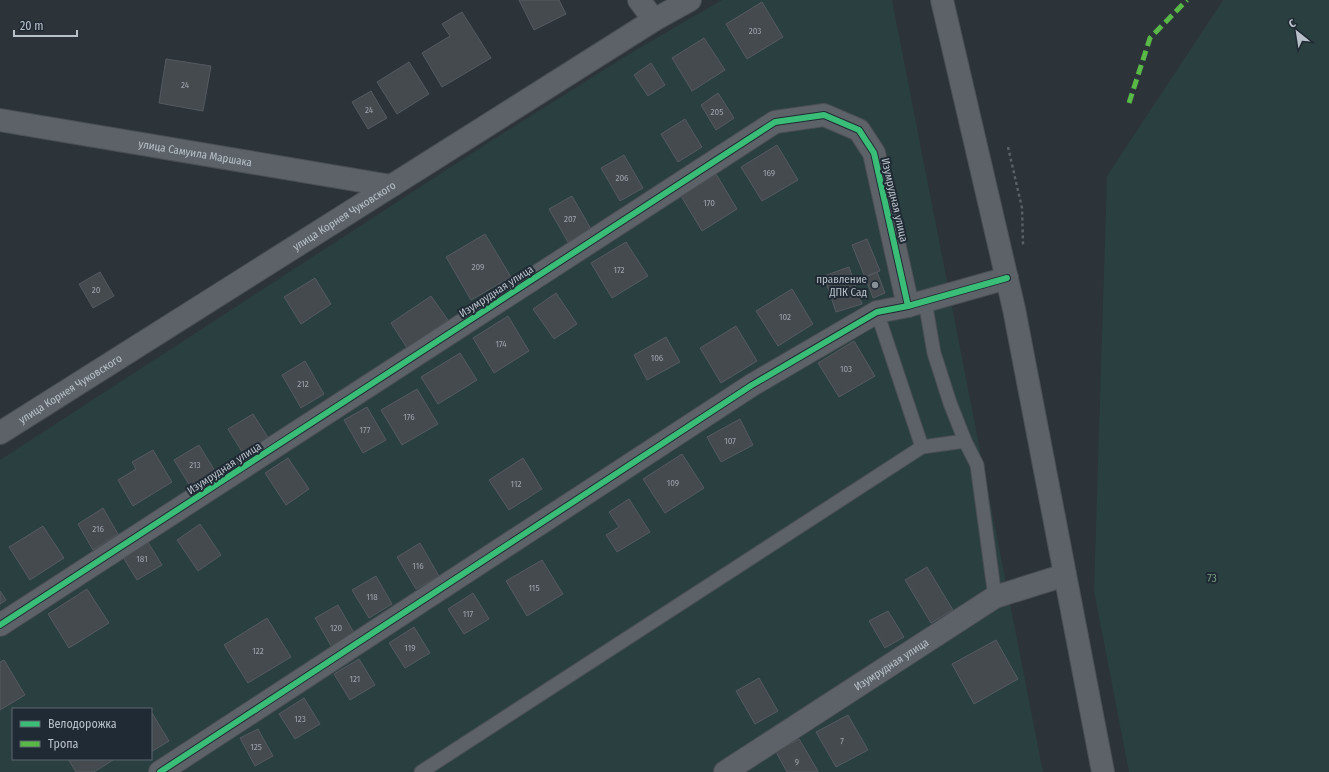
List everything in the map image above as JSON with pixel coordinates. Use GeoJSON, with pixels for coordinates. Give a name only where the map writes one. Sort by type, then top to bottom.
{"type":"FeatureCollection","features":[{"type":"Feature","properties":{"kind":"street"},"geometry":{"type":"LineString","coordinates":[[639,0],[654,20]]}},
{"type":"Feature","properties":{"kind":"street","name":"улица Корнея Чуковского"},"geometry":{"type":"LineString","coordinates":[[1,432],[654,20],[690,0]]}},
{"type":"Feature","properties":{"kind":"street"},"geometry":{"type":"LineString","coordinates":[[942,0],[1007,278],[1103,772]]}},
{"type":"Feature","properties":{"kind":"street","name":"Изумрудная улица"},"geometry":{"type":"LineString","coordinates":[[0,625],[775,122],[824,115],[859,130],[874,153],[917,304]]}},
{"type":"Feature","properties":{"kind":"street","name":"улица Самуила Маршака"},"geometry":{"type":"LineString","coordinates":[[0,120],[391,186]]}},
{"type":"Feature","properties":{"kind":"street"},"geometry":{"type":"LineString","coordinates":[[160,772],[745,390],[877,312],[917,304],[1007,278]]}},
{"type":"Feature","properties":{"kind":"street","name":"Изумрудная улица"},"geometry":{"type":"LineString","coordinates":[[725,772],[995,597],[1065,575]]}},
{"type":"Feature","properties":{"kind":"lane"},"geometry":{"type":"LineString","coordinates":[[917,304],[950,403],[965,441],[977,465],[995,597]]}},
{"type":"Feature","properties":{"kind":"lane"},"geometry":{"type":"LineString","coordinates":[[877,312],[922,447]]}},
{"type":"Feature","properties":{"kind":"lane"},"geometry":{"type":"LineString","coordinates":[[421,772],[922,447],[965,441]]}},
{"type":"Feature","properties":{"kind":"green space"},"geometry":{"type":"Polygon","coordinates":[[[722,0],[892,0],[1043,772],[0,772],[0,460],[494,139],[629,54],[722,0]]]}},
{"type":"Feature","properties":{"kind":"green space","name":"73"},"geometry":{"type":"Polygon","coordinates":[[[1223,0],[1329,0],[1329,772],[1129,772],[1094,591],[1107,176],[1223,0]]]}},
{"type":"Feature","properties":{"kind":"building"},"geometry":{"type":"Polygon","coordinates":[[[519,0],[559,0],[566,14],[534,30],[519,0]]]}},
{"type":"Feature","properties":{"kind":"building"},"geometry":{"type":"Polygon","coordinates":[[[762,2],[783,37],[747,59],[726,24],[762,2]]]}},
{"type":"Feature","properties":{"kind":"building"},"geometry":{"type":"Polygon","coordinates":[[[462,12],[491,58],[442,87],[422,53],[450,36],[442,24],[462,12]]]}},
{"type":"Feature","properties":{"kind":"building"},"geometry":{"type":"Polygon","coordinates":[[[704,38],[725,70],[692,91],[672,58],[704,38]]]}},
{"type":"Feature","properties":{"kind":"building"},"geometry":{"type":"Polygon","coordinates":[[[166,59],[211,66],[203,111],[159,103],[166,59]]]}},
{"type":"Feature","properties":{"kind":"building"},"geometry":{"type":"Polygon","coordinates":[[[409,62],[429,94],[397,114],[377,82],[409,62]]]}},
{"type":"Feature","properties":{"kind":"building"},"geometry":{"type":"Polygon","coordinates":[[[651,63],[665,85],[648,96],[634,75],[651,63]]]}},
{"type":"Feature","properties":{"kind":"building"},"geometry":{"type":"Polygon","coordinates":[[[371,91],[387,118],[368,129],[352,102],[371,91]]]}},
{"type":"Feature","properties":{"kind":"building"},"geometry":{"type":"Polygon","coordinates":[[[718,93],[734,118],[716,130],[701,105],[718,93]]]}},
{"type":"Feature","properties":{"kind":"building"},"geometry":{"type":"Polygon","coordinates":[[[685,119],[702,147],[678,162],[661,134],[685,119]]]}},
{"type":"Feature","properties":{"kind":"building"},"geometry":{"type":"Polygon","coordinates":[[[777,145],[798,180],[762,201],[741,167],[777,145]]]}},
{"type":"Feature","properties":{"kind":"building"},"geometry":{"type":"Polygon","coordinates":[[[624,155],[643,188],[620,201],[601,168],[624,155]]]}},
{"type":"Feature","properties":{"kind":"building"},"geometry":{"type":"Polygon","coordinates":[[[716,174],[737,209],[702,231],[681,196],[716,174]]]}},
{"type":"Feature","properties":{"kind":"building"},"geometry":{"type":"Polygon","coordinates":[[[572,196],[591,229],[568,242],[549,209],[572,196]]]}},
{"type":"Feature","properties":{"kind":"building"},"geometry":{"type":"Polygon","coordinates":[[[485,234],[511,277],[471,300],[446,257],[485,234]]]}},
{"type":"Feature","properties":{"kind":"building"},"geometry":{"type":"Polygon","coordinates":[[[867,239],[880,271],[865,277],[852,245],[867,239]]]}},
{"type":"Feature","properties":{"kind":"building"},"geometry":{"type":"Polygon","coordinates":[[[626,242],[648,276],[612,298],[591,263],[626,242]]]}},
{"type":"Feature","properties":{"kind":"building"},"geometry":{"type":"Polygon","coordinates":[[[849,267],[862,304],[836,312],[824,276],[849,267]]]}},
{"type":"Feature","properties":{"kind":"building"},"geometry":{"type":"Polygon","coordinates":[[[100,272],[114,296],[93,308],[79,284],[100,272]]]}},
{"type":"Feature","properties":{"kind":"building","name":"правление ДПК Сад"},"geometry":{"type":"Polygon","coordinates":[[[877,272],[885,293],[873,298],[865,277],[877,272]]]}},
{"type":"Feature","properties":{"kind":"building"},"geometry":{"type":"Polygon","coordinates":[[[315,278],[331,304],[301,324],[284,297],[315,278]]]}},
{"type":"Feature","properties":{"kind":"building"},"geometry":{"type":"Polygon","coordinates":[[[792,289],[813,324],[778,346],[756,311],[792,289]]]}},
{"type":"Feature","properties":{"kind":"building"},"geometry":{"type":"Polygon","coordinates":[[[556,293],[577,324],[554,339],[533,309],[556,293]]]}},
{"type":"Feature","properties":{"kind":"building"},"geometry":{"type":"Polygon","coordinates":[[[431,296],[448,320],[407,348],[391,323],[431,296]]]}},
{"type":"Feature","properties":{"kind":"building"},"geometry":{"type":"Polygon","coordinates":[[[508,316],[529,351],[494,373],[473,338],[508,316]]]}},
{"type":"Feature","properties":{"kind":"building"},"geometry":{"type":"Polygon","coordinates":[[[736,326],[757,361],[721,383],[700,348],[736,326]]]}},
{"type":"Feature","properties":{"kind":"building"},"geometry":{"type":"Polygon","coordinates":[[[666,337],[680,362],[647,380],[634,355],[666,337]]]}},
{"type":"Feature","properties":{"kind":"building"},"geometry":{"type":"Polygon","coordinates":[[[854,341],[875,376],[839,397],[818,363],[854,341]]]}},
{"type":"Feature","properties":{"kind":"building"},"geometry":{"type":"Polygon","coordinates":[[[460,353],[477,380],[438,404],[421,377],[460,353]]]}},
{"type":"Feature","properties":{"kind":"building"},"geometry":{"type":"Polygon","coordinates":[[[305,361],[324,394],[301,408],[282,375],[305,361]]]}},
{"type":"Feature","properties":{"kind":"building"},"geometry":{"type":"Polygon","coordinates":[[[417,389],[438,424],[402,445],[381,410],[417,389]]]}},
{"type":"Feature","properties":{"kind":"building"},"geometry":{"type":"Polygon","coordinates":[[[367,407],[386,440],[363,453],[344,420],[367,407]]]}},
{"type":"Feature","properties":{"kind":"building"},"geometry":{"type":"Polygon","coordinates":[[[253,414],[269,439],[244,455],[228,429],[253,414]]]}},
{"type":"Feature","properties":{"kind":"building"},"geometry":{"type":"Polygon","coordinates":[[[740,419],[753,445],[721,462],[707,437],[740,419]]]}},
{"type":"Feature","properties":{"kind":"building"},"geometry":{"type":"Polygon","coordinates":[[[199,445],[215,471],[190,486],[174,460],[199,445]]]}},
{"type":"Feature","properties":{"kind":"building"},"geometry":{"type":"Polygon","coordinates":[[[153,450],[172,482],[133,506],[118,480],[136,469],[132,462],[153,450]]]}},
{"type":"Feature","properties":{"kind":"building"},"geometry":{"type":"Polygon","coordinates":[[[682,454],[704,488],[665,513],[643,479],[682,454]]]}},
{"type":"Feature","properties":{"kind":"building"},"geometry":{"type":"Polygon","coordinates":[[[288,458],[309,489],[286,505],[265,473],[288,458]]]}},
{"type":"Feature","properties":{"kind":"building"},"geometry":{"type":"Polygon","coordinates":[[[523,458],[542,489],[509,510],[489,480],[523,458]]]}},
{"type":"Feature","properties":{"kind":"building"},"geometry":{"type":"Polygon","coordinates":[[[629,499],[650,532],[617,552],[606,535],[619,527],[609,512],[629,499]]]}},
{"type":"Feature","properties":{"kind":"building"},"geometry":{"type":"Polygon","coordinates":[[[103,508],[118,534],[93,550],[78,524],[103,508]]]}},
{"type":"Feature","properties":{"kind":"building"},"geometry":{"type":"Polygon","coordinates":[[[200,524],[221,555],[198,571],[177,540],[200,524]]]}},
{"type":"Feature","properties":{"kind":"building"},"geometry":{"type":"Polygon","coordinates":[[[43,526],[64,558],[30,580],[9,547],[43,526]]]}},
{"type":"Feature","properties":{"kind":"building"},"geometry":{"type":"Polygon","coordinates":[[[146,539],[162,565],[137,580],[121,554],[146,539]]]}},
{"type":"Feature","properties":{"kind":"building"},"geometry":{"type":"Polygon","coordinates":[[[420,543],[439,576],[416,589],[397,557],[420,543]]]}},
{"type":"Feature","properties":{"kind":"building"},"geometry":{"type":"Polygon","coordinates":[[[542,560],[563,594],[527,616],[506,581],[542,560]]]}},
{"type":"Feature","properties":{"kind":"building"},"geometry":{"type":"Polygon","coordinates":[[[927,567],[953,610],[931,623],[905,580],[927,567]]]}},
{"type":"Feature","properties":{"kind":"building"},"geometry":{"type":"Polygon","coordinates":[[[376,576],[392,604],[369,618],[352,590],[376,576]]]}},
{"type":"Feature","properties":{"kind":"building"},"geometry":{"type":"Polygon","coordinates":[[[87,589],[109,623],[69,648],[48,614],[87,589]]]}},
{"type":"Feature","properties":{"kind":"building"},"geometry":{"type":"Polygon","coordinates":[[[0,591],[6,600],[0,604],[0,591]]]}},
{"type":"Feature","properties":{"kind":"building"},"geometry":{"type":"Polygon","coordinates":[[[473,593],[489,619],[464,634],[448,609],[473,593]]]}},
{"type":"Feature","properties":{"kind":"building"},"geometry":{"type":"Polygon","coordinates":[[[338,605],[357,638],[334,651],[315,618],[338,605]]]}},
{"type":"Feature","properties":{"kind":"building"},"geometry":{"type":"Polygon","coordinates":[[[888,611],[904,637],[885,648],[869,621],[888,611]]]}},
{"type":"Feature","properties":{"kind":"building"},"geometry":{"type":"Polygon","coordinates":[[[267,618],[291,657],[248,683],[224,645],[267,618]]]}},
{"type":"Feature","properties":{"kind":"building"},"geometry":{"type":"Polygon","coordinates":[[[414,627],[430,653],[405,668],[389,643],[414,627]]]}},
{"type":"Feature","properties":{"kind":"building"},"geometry":{"type":"Polygon","coordinates":[[[996,640],[1018,679],[974,704],[952,664],[996,640]]]}},
{"type":"Feature","properties":{"kind":"building"},"geometry":{"type":"Polygon","coordinates":[[[359,659],[375,685],[350,700],[334,674],[359,659]]]}},
{"type":"Feature","properties":{"kind":"building"},"geometry":{"type":"Polygon","coordinates":[[[4,660],[25,695],[0,710],[0,662],[4,660]]]}},
{"type":"Feature","properties":{"kind":"building"},"geometry":{"type":"Polygon","coordinates":[[[759,678],[778,711],[755,724],[736,691],[759,678]]]}},
{"type":"Feature","properties":{"kind":"building"},"geometry":{"type":"Polygon","coordinates":[[[304,698],[320,724],[295,739],[279,714],[304,698]]]}},
{"type":"Feature","properties":{"kind":"building"},"geometry":{"type":"Polygon","coordinates":[[[152,713],[169,741],[152,751],[152,713]]]}},
{"type":"Feature","properties":{"kind":"building"},"geometry":{"type":"Polygon","coordinates":[[[848,715],[868,750],[836,767],[816,732],[848,715]]]}},
{"type":"Feature","properties":{"kind":"building"},"geometry":{"type":"Polygon","coordinates":[[[258,729],[273,756],[255,766],[240,738],[258,729]]]}},
{"type":"Feature","properties":{"kind":"building"},"geometry":{"type":"Polygon","coordinates":[[[799,739],[818,771],[817,772],[787,772],[776,752],[799,739]]]}},
{"type":"Feature","properties":{"kind":"building"},"geometry":{"type":"Polygon","coordinates":[[[69,760],[113,760],[94,772],[76,772],[69,760]]]}},
{"type":"Feature","properties":{"kind":"marked path"},"geometry":{"type":"LineString","coordinates":[[1129,103],[1150,38],[1187,0]]}},
{"type":"Feature","properties":{"kind":"cycle path"},"geometry":{"type":"LineString","coordinates":[[0,625],[775,122],[824,115],[859,130],[874,153],[908,306]]}},
{"type":"Feature","properties":{"kind":"cycle path"},"geometry":{"type":"LineString","coordinates":[[160,772],[752,385],[877,312],[908,306],[1007,278]]}},
{"type":"Feature","properties":{"kind":"place","name":"правление ДПК Сад"},"geometry":{"type":"Point","coordinates":[875,285]}}]}
